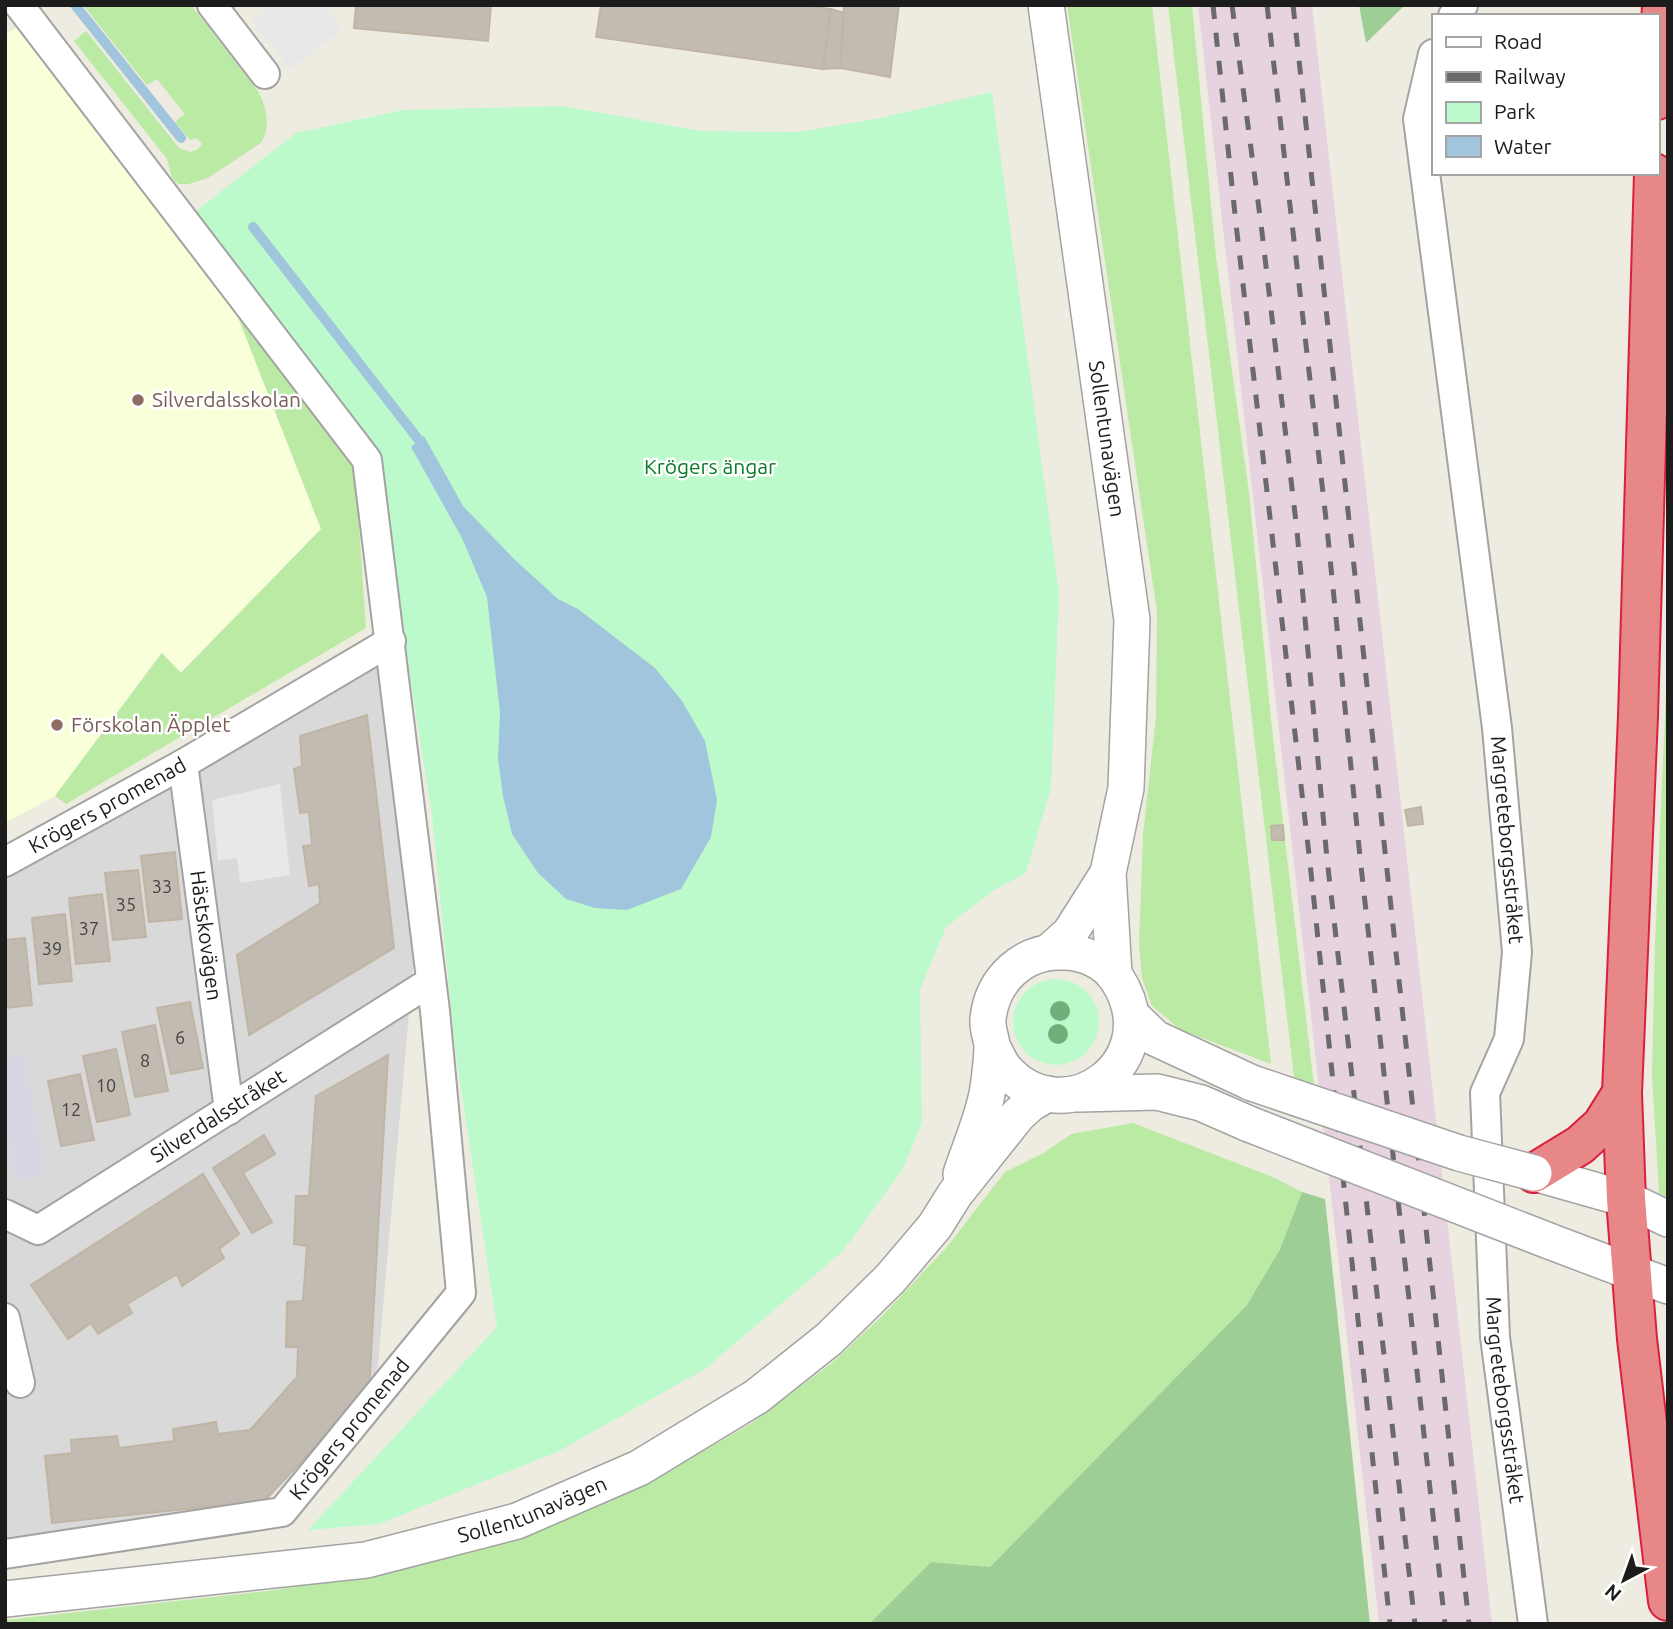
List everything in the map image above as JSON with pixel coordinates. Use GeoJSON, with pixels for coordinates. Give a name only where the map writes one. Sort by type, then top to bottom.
{"type":"FeatureCollection","features":[{"type":"Feature","properties":{"kind":"highway"},"geometry":{"type":"LineString","coordinates":[[1659,62],[1662,5]]}},
{"type":"Feature","properties":{"kind":"highway"},"geometry":{"type":"LineString","coordinates":[[1654,175],[1638,716],[1622,1093],[1631,1272],[1668,1601]]}},
{"type":"Feature","properties":{"kind":"highway"},"geometry":{"type":"LineString","coordinates":[[1534,1173],[1580,1145],[1602,1125],[1622,1093]]}},
{"type":"Feature","properties":{"kind":"street"},"geometry":{"type":"LineString","coordinates":[[19,5],[367,460],[391,641],[430,982]]}},
{"type":"Feature","properties":{"kind":"street"},"geometry":{"type":"LineString","coordinates":[[212,5],[265,74]]}},
{"type":"Feature","properties":{"kind":"street","name":"Sollentunavägen"},"geometry":{"type":"LineString","coordinates":[[1046,5],[1132,620],[1126,788],[1108,873],[1114,975]]}},
{"type":"Feature","properties":{"kind":"street","name":"Margreteborgsstråket"},"geometry":{"type":"LineString","coordinates":[[1432,58],[1418,120],[1497,728],[1517,952],[1509,1040],[1485,1093],[1495,1337],[1533,1624]]}},
{"type":"Feature","properties":{"kind":"street","name":"Krögers promenad"},"geometry":{"type":"LineString","coordinates":[[5,862],[183,764],[391,641]]}},
{"type":"Feature","properties":{"kind":"street","name":"Hästskovägen"},"geometry":{"type":"LineString","coordinates":[[183,764],[229,1110]]}},
{"type":"Feature","properties":{"kind":"street","name":"Sollentunavägen"},"geometry":{"type":"LineString","coordinates":[[1050,951],[1070,933],[1108,873]]}},
{"type":"Feature","properties":{"kind":"street","name":"Sollentunavägen"},"geometry":{"type":"LineString","coordinates":[[5,1599],[366,1560],[517,1521],[639,1468],[756,1397],[829,1339],[890,1279],[935,1226],[955,1194],[1018,1115],[1030,1104],[1093,1087],[1110,1075],[1124,1058],[1131,1038],[1132,1016],[1127,994],[1114,975],[1097,960],[1076,952],[1050,951],[1026,959],[1006,974],[993,996],[988,1021],[992,1046],[988,1090],[955,1194]]}},
{"type":"Feature","properties":{"kind":"street","name":"Krögers promenad"},"geometry":{"type":"LineString","coordinates":[[5,1554],[282,1512],[461,1293],[430,982]]}},
{"type":"Feature","properties":{"kind":"street","name":"Silverdalsstråket"},"geometry":{"type":"LineString","coordinates":[[5,1214],[38,1230],[430,982]]}},
{"type":"Feature","properties":{"kind":"street"},"geometry":{"type":"LineString","coordinates":[[1132,1016],[1155,1038],[1252,1083],[1459,1153],[1626,1199],[1668,1219]]}},
{"type":"Feature","properties":{"kind":"street"},"geometry":{"type":"LineString","coordinates":[[992,1046],[1004,1068],[1024,1085],[1059,1094],[1157,1092],[1201,1103],[1668,1286]]}},
{"type":"Feature","properties":{"kind":"street"},"geometry":{"type":"LineString","coordinates":[[5,1318],[20,1383]]}},
{"type":"Feature","properties":{"kind":"shaded area"},"geometry":{"type":"Polygon","coordinates":[[[271,5],[323,5],[342,30],[290,69],[252,21],[271,5]]]}},
{"type":"Feature","properties":{"kind":"shaded area"},"geometry":{"type":"Polygon","coordinates":[[[1198,5],[1312,5],[1492,1624],[1379,1624],[1198,5]]]}},
{"type":"Feature","properties":{"kind":"shaded area","name":"Silverdalsskolan"},"geometry":{"type":"Polygon","coordinates":[[[22,23],[142,179],[236,312],[321,529],[180,673],[161,653],[55,796],[5,823],[5,36],[22,23]]]}},
{"type":"Feature","properties":{"kind":"shaded area"},"geometry":{"type":"Polygon","coordinates":[[[380,666],[416,934],[376,1387],[262,1506],[5,1544],[5,878],[380,666]]]}},
{"type":"Feature","properties":{"kind":"shaded area"},"geometry":{"type":"Polygon","coordinates":[[[280,784],[290,875],[240,883],[237,858],[218,861],[212,800],[280,784]]]}},
{"type":"Feature","properties":{"kind":"shaded area"},"geometry":{"type":"Polygon","coordinates":[[[24,1054],[46,1175],[15,1181],[5,1123],[5,1057],[24,1054]]]}},
{"type":"Feature","properties":{"kind":"green space"},"geometry":{"type":"Polygon","coordinates":[[[83,5],[191,5],[258,91],[267,117],[266,131],[261,143],[208,178],[189,184],[178,184],[172,178],[167,159],[74,41],[86,31],[179,148],[191,152],[202,144],[197,138],[190,140],[175,122],[185,114],[157,79],[147,85],[83,5]]]}},
{"type":"Feature","properties":{"kind":"green space"},"geometry":{"type":"Polygon","coordinates":[[[1067,5],[1152,5],[1271,1064],[1181,1030],[1152,1006],[1142,978],[1139,944],[1143,834],[1156,717],[1157,612],[1067,5]]]}},
{"type":"Feature","properties":{"kind":"green space"},"geometry":{"type":"Polygon","coordinates":[[[1168,5],[1192,5],[1216,257],[1249,492],[1271,720],[1314,1086],[1294,1077],[1168,5]]]}},
{"type":"Feature","properties":{"kind":"green space"},"geometry":{"type":"Polygon","coordinates":[[[1359,5],[1405,5],[1366,43],[1359,5]]]}},
{"type":"Feature","properties":{"kind":"green space","name":"Krögers ängar"},"geometry":{"type":"Polygon","coordinates":[[[992,92],[1059,592],[1051,788],[1026,873],[993,891],[946,927],[920,990],[922,1123],[903,1169],[842,1252],[705,1369],[557,1452],[379,1524],[308,1530],[497,1327],[455,1049],[432,815],[375,455],[191,215],[296,133],[403,110],[564,106],[700,131],[799,132],[876,119],[992,92]]]}},
{"type":"Feature","properties":{"kind":"green space"},"geometry":{"type":"Polygon","coordinates":[[[236,312],[355,468],[366,628],[66,804],[55,796],[162,653],[181,673],[321,529],[236,312]]]}},
{"type":"Feature","properties":{"kind":"green space"},"geometry":{"type":"Polygon","coordinates":[[[1668,645],[1668,1197],[1659,1193],[1652,1075],[1668,645]]]}},
{"type":"Feature","properties":{"kind":"green space"},"geometry":{"type":"Polygon","coordinates":[[[1056,979],[1080,986],[1092,998],[1099,1022],[1092,1046],[1080,1058],[1056,1065],[1032,1058],[1020,1046],[1013,1022],[1020,998],[1032,986],[1056,979]]]}},
{"type":"Feature","properties":{"kind":"green space"},"geometry":{"type":"Polygon","coordinates":[[[1133,1123],[1275,1178],[1302,1192],[1280,1249],[1247,1305],[990,1567],[931,1562],[869,1624],[5,1624],[5,1620],[276,1590],[389,1570],[515,1540],[641,1487],[750,1424],[832,1363],[883,1315],[946,1248],[1005,1172],[1045,1152],[1071,1134],[1133,1123]]]}},
{"type":"Feature","properties":{"kind":"green space"},"geometry":{"type":"Polygon","coordinates":[[[1302,1192],[1325,1199],[1370,1624],[869,1624],[931,1562],[990,1567],[1247,1305],[1280,1249],[1302,1192]]]}},
{"type":"Feature","properties":{"kind":"water"},"geometry":{"type":"Polygon","coordinates":[[[424,436],[463,506],[515,560],[558,599],[578,609],[655,668],[682,701],[705,741],[717,800],[711,837],[681,889],[627,910],[595,908],[566,899],[538,873],[512,834],[498,759],[500,713],[487,597],[462,538],[411,447],[424,436]]]}},
{"type":"Feature","properties":{"kind":"building"},"geometry":{"type":"Polygon","coordinates":[[[356,5],[491,5],[488,41],[354,28],[356,5]]]}},
{"type":"Feature","properties":{"kind":"building"},"geometry":{"type":"Polygon","coordinates":[[[601,5],[804,5],[831,9],[823,69],[596,37],[601,5]]]}},
{"type":"Feature","properties":{"kind":"building"},"geometry":{"type":"Polygon","coordinates":[[[844,5],[899,5],[890,77],[840,68],[844,5]]]}},
{"type":"Feature","properties":{"kind":"building"},"geometry":{"type":"Polygon","coordinates":[[[831,9],[844,13],[840,68],[823,69],[831,9]]]}},
{"type":"Feature","properties":{"kind":"building"},"geometry":{"type":"Polygon","coordinates":[[[367,715],[394,948],[249,1035],[237,955],[320,903],[319,884],[309,886],[303,846],[312,845],[309,812],[300,813],[294,769],[302,766],[300,736],[367,715]]]}},
{"type":"Feature","properties":{"kind":"building"},"geometry":{"type":"Polygon","coordinates":[[[1421,807],[1423,824],[1408,826],[1405,810],[1421,807]]]}},
{"type":"Feature","properties":{"kind":"building"},"geometry":{"type":"Polygon","coordinates":[[[1283,825],[1284,840],[1272,840],[1271,826],[1283,825]]]}},
{"type":"Feature","properties":{"kind":"building"},"geometry":{"type":"Polygon","coordinates":[[[175,852],[182,919],[149,922],[141,856],[175,852]]]}},
{"type":"Feature","properties":{"kind":"building"},"geometry":{"type":"Polygon","coordinates":[[[138,870],[146,937],[113,940],[105,873],[138,870]]]}},
{"type":"Feature","properties":{"kind":"building"},"geometry":{"type":"Polygon","coordinates":[[[102,894],[110,961],[76,964],[69,898],[102,894]]]}},
{"type":"Feature","properties":{"kind":"building"},"geometry":{"type":"Polygon","coordinates":[[[65,914],[72,981],[39,984],[32,918],[65,914]]]}},
{"type":"Feature","properties":{"kind":"building"},"geometry":{"type":"Polygon","coordinates":[[[25,938],[32,1005],[5,1008],[5,940],[25,938]]]}},
{"type":"Feature","properties":{"kind":"building"},"geometry":{"type":"Polygon","coordinates":[[[190,1002],[203,1068],[171,1074],[157,1008],[190,1002]]]}},
{"type":"Feature","properties":{"kind":"building"},"geometry":{"type":"Polygon","coordinates":[[[155,1025],[168,1091],[135,1097],[122,1032],[155,1025]]]}},
{"type":"Feature","properties":{"kind":"building"},"geometry":{"type":"Polygon","coordinates":[[[116,1049],[130,1115],[97,1122],[83,1056],[116,1049]]]}},
{"type":"Feature","properties":{"kind":"building"},"geometry":{"type":"Polygon","coordinates":[[[388,1055],[369,1390],[264,1501],[52,1523],[45,1456],[72,1453],[71,1440],[117,1436],[119,1448],[174,1441],[173,1429],[216,1422],[218,1434],[250,1430],[297,1377],[298,1347],[286,1347],[287,1302],[303,1301],[307,1246],[294,1244],[296,1196],[309,1196],[316,1096],[388,1055]]]}},
{"type":"Feature","properties":{"kind":"building"},"geometry":{"type":"Polygon","coordinates":[[[80,1074],[94,1140],[61,1146],[48,1081],[80,1074]]]}},
{"type":"Feature","properties":{"kind":"building"},"geometry":{"type":"Polygon","coordinates":[[[264,1135],[275,1154],[243,1173],[272,1222],[252,1233],[213,1168],[264,1135]]]}},
{"type":"Feature","properties":{"kind":"building"},"geometry":{"type":"Polygon","coordinates":[[[203,1174],[239,1234],[219,1249],[224,1258],[182,1286],[177,1274],[127,1304],[132,1313],[98,1334],[91,1323],[68,1339],[31,1285],[203,1174]]]}},
{"type":"Feature","properties":{"kind":"waterway"},"geometry":{"type":"LineString","coordinates":[[75,5],[181,138]]}},
{"type":"Feature","properties":{"kind":"waterway"},"geometry":{"type":"LineString","coordinates":[[253,227],[418,439]]}},
{"type":"Feature","properties":{"kind":"railway"},"geometry":{"type":"LineString","coordinates":[[1213,5],[1310,863],[1390,1624]]}},
{"type":"Feature","properties":{"kind":"railway"},"geometry":{"type":"LineString","coordinates":[[1232,5],[1297,531],[1327,859],[1415,1624]]}},
{"type":"Feature","properties":{"kind":"railway"},"geometry":{"type":"LineString","coordinates":[[1267,5],[1327,528],[1360,857],[1445,1624]]}},
{"type":"Feature","properties":{"kind":"railway"},"geometry":{"type":"LineString","coordinates":[[1293,5],[1469,1624]]}},
{"type":"Feature","properties":{"kind":"place","name":"Silverdalsskolan"},"geometry":{"type":"Point","coordinates":[138,400]}},
{"type":"Feature","properties":{"kind":"place","name":"Förskolan Äpplet"},"geometry":{"type":"Point","coordinates":[57,725]}}]}
